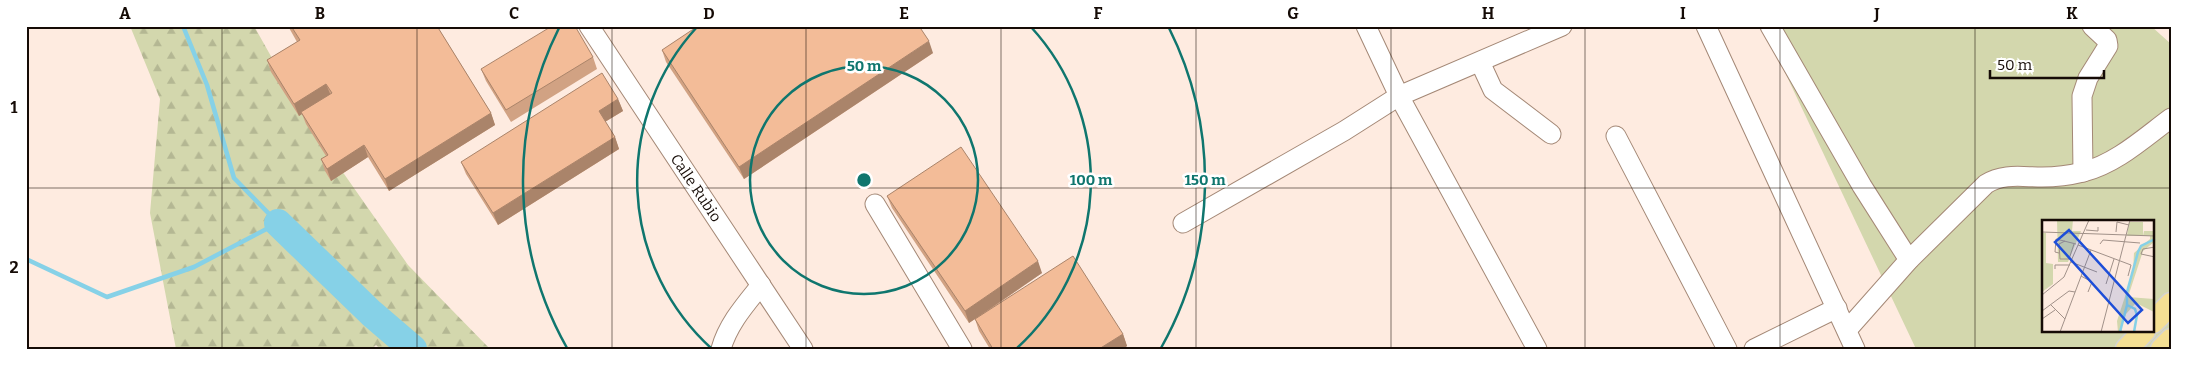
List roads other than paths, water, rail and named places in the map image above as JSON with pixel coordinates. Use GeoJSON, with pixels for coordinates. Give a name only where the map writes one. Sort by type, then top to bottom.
{"type":"FeatureCollection","features":[{"type":"Feature","properties":{"kind":"main road"},"geometry":{"type":"LineString","coordinates":[[2154,321],[2171,304]]}},
{"type":"Feature","properties":{"kind":"main road"},"geometry":{"type":"LineString","coordinates":[[2127,349],[2143,332]]}},
{"type":"Feature","properties":{"kind":"main road"},"geometry":{"type":"LineString","coordinates":[[2162,349],[2171,340]]}},
{"type":"Feature","properties":{"kind":"street","name":"Calle Rubio"},"geometry":{"type":"LineString","coordinates":[[588,26],[804,349]]}},
{"type":"Feature","properties":{"kind":"street"},"geometry":{"type":"LineString","coordinates":[[1366,26],[1399,96],[1537,349]]}},
{"type":"Feature","properties":{"kind":"street"},"geometry":{"type":"LineString","coordinates":[[1183,223],[1344,131],[1399,96],[1562,26]]}},
{"type":"Feature","properties":{"kind":"street"},"geometry":{"type":"LineString","coordinates":[[1706,26],[1855,349]]}},
{"type":"Feature","properties":{"kind":"street"},"geometry":{"type":"LineString","coordinates":[[1770,26],[1862,186],[1909,260]]}},
{"type":"Feature","properties":{"kind":"street"},"geometry":{"type":"LineString","coordinates":[[2083,172],[2082,96],[2088,78],[2108,46],[2107,40],[2092,26]]}},
{"type":"Feature","properties":{"kind":"street"},"geometry":{"type":"LineString","coordinates":[[1480,62],[1493,90],[1551,134]]}},
{"type":"Feature","properties":{"kind":"street"},"geometry":{"type":"LineString","coordinates":[[1847,330],[1909,260],[1975,194],[1994,179],[2002,176],[2044,177],[2083,172],[2110,161],[2171,118]]}},
{"type":"Feature","properties":{"kind":"street"},"geometry":{"type":"LineString","coordinates":[[1616,136],[1727,349]]}},
{"type":"Feature","properties":{"kind":"street"},"geometry":{"type":"LineString","coordinates":[[875,204],[962,349]]}},
{"type":"Feature","properties":{"kind":"street"},"geometry":{"type":"LineString","coordinates":[[720,349],[724,336],[738,313],[761,285]]}},
{"type":"Feature","properties":{"kind":"street"},"geometry":{"type":"LineString","coordinates":[[1754,349],[1837,308]]}},
{"type":"Feature","properties":{"kind":"waterway"},"geometry":{"type":"LineString","coordinates":[[26,259],[107,297],[194,267],[278,223],[234,178],[207,85],[183,26]]}},
{"type":"Feature","properties":{"kind":"waterway"},"geometry":{"type":"LineString","coordinates":[[278,223],[371,313],[413,349]]}}]}
